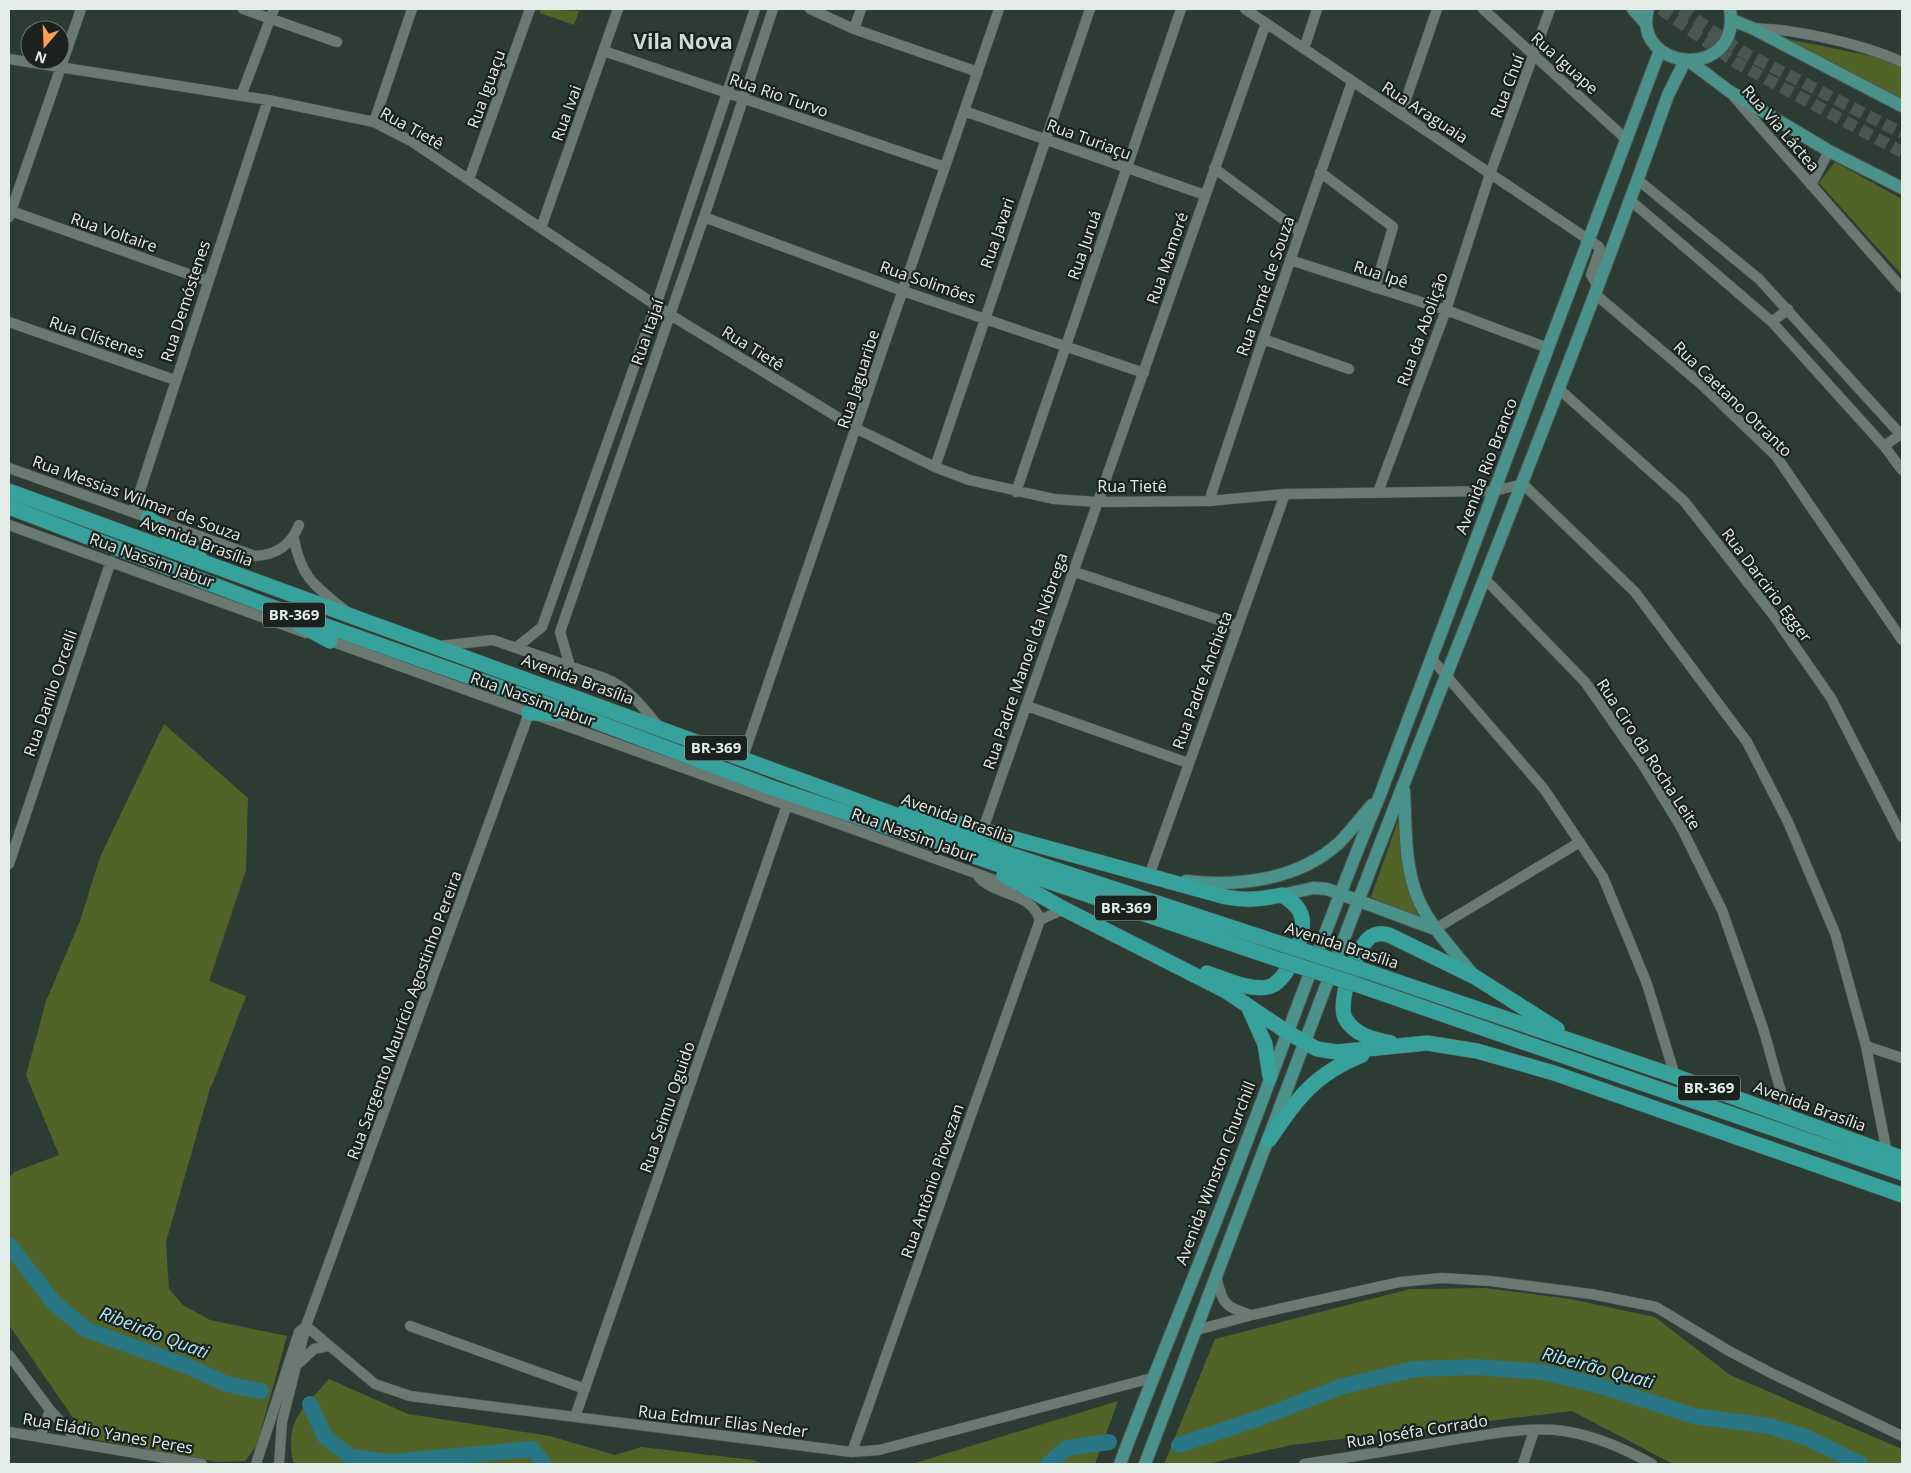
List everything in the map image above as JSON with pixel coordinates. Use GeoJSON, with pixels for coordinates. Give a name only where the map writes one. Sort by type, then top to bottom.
{"type":"FeatureCollection","features":[{"type":"Feature","properties":{"kind":"highway","name":"Avenida Brasília"},"geometry":{"type":"LineString","coordinates":[[9,491],[220,569],[439,646],[976,844],[1360,969],[1675,1076],[1902,1158]]}},
{"type":"Feature","properties":{"kind":"highway","name":"Avenida Brasília"},"geometry":{"type":"LineString","coordinates":[[9,507],[261,603],[581,716],[770,787],[1646,1083],[1902,1173]]}},
{"type":"Feature","properties":{"kind":"highway"},"geometry":{"type":"LineString","coordinates":[[9,514],[27,513]]}},
{"type":"Feature","properties":{"kind":"highway"},"geometry":{"type":"LineString","coordinates":[[148,518],[220,569]]}},
{"type":"Feature","properties":{"kind":"highway"},"geometry":{"type":"LineString","coordinates":[[261,603],[330,641]]}},
{"type":"Feature","properties":{"kind":"highway"},"geometry":{"type":"LineString","coordinates":[[529,713],[549,712],[581,716]]}},
{"type":"Feature","properties":{"kind":"highway"},"geometry":{"type":"LineString","coordinates":[[817,785],[1241,900],[1282,895],[1298,908],[1302,927],[1299,941],[1287,972],[1277,983],[1261,988],[1251,987],[1164,960]]}},
{"type":"Feature","properties":{"kind":"highway"},"geometry":{"type":"LineString","coordinates":[[970,856],[1064,909],[1247,1004],[1287,1032],[1318,1049],[1337,1052],[1427,1043],[1477,1051],[1554,1073],[1902,1195]]}},
{"type":"Feature","properties":{"kind":"highway"},"geometry":{"type":"LineString","coordinates":[[1402,1045],[1364,1036],[1356,1031],[1343,1012],[1344,995],[1358,953],[1367,940],[1374,935],[1389,935],[1475,977],[1584,1046]]}},
{"type":"Feature","properties":{"kind":"highway"},"geometry":{"type":"LineString","coordinates":[[1247,1004],[1265,1044],[1270,1076]]}},
{"type":"Feature","properties":{"kind":"highway"},"geometry":{"type":"LineString","coordinates":[[1269,1140],[1299,1096],[1322,1076],[1350,1060],[1382,1047]]}},
{"type":"Feature","properties":{"kind":"highway"},"geometry":{"type":"LineString","coordinates":[[1646,1083],[1728,1135]]}},
{"type":"Feature","properties":{"kind":"main road"},"geometry":{"type":"LineString","coordinates":[[1633,9],[1646,24],[1651,39],[1660,50],[1672,58],[1687,61],[1712,55],[1722,46],[1729,34],[1731,14],[1752,28],[1902,106]]}},
{"type":"Feature","properties":{"kind":"main road"},"geometry":{"type":"LineString","coordinates":[[1646,24],[1648,9]]}},
{"type":"Feature","properties":{"kind":"main road","name":"Avenida Rio Branco"},"geometry":{"type":"LineString","coordinates":[[1339,892],[1380,795],[1660,50]]}},
{"type":"Feature","properties":{"kind":"main road"},"geometry":{"type":"LineString","coordinates":[[1687,61],[1728,91],[1829,151],[1902,188]]}},
{"type":"Feature","properties":{"kind":"main road"},"geometry":{"type":"LineString","coordinates":[[1146,1464],[1217,1280],[1359,899],[1523,484],[1638,180],[1668,95],[1687,61]]}},
{"type":"Feature","properties":{"kind":"main road"},"geometry":{"type":"LineString","coordinates":[[1404,786],[1405,838],[1413,884],[1420,902],[1436,929],[1475,977]]}},
{"type":"Feature","properties":{"kind":"main road"},"geometry":{"type":"LineString","coordinates":[[1153,877],[1192,882],[1252,882],[1286,873],[1310,862],[1338,843],[1380,795]]}},
{"type":"Feature","properties":{"kind":"main road"},"geometry":{"type":"LineString","coordinates":[[1282,895],[1313,888],[1339,892],[1436,929]]}},
{"type":"Feature","properties":{"kind":"main road","name":"Avenida Winston Churchill"},"geometry":{"type":"LineString","coordinates":[[1120,1464],[1152,1378],[1222,1205],[1339,892]]}},
{"type":"Feature","properties":{"kind":"street"},"geometry":{"type":"LineString","coordinates":[[70,44],[82,9]]}},
{"type":"Feature","properties":{"kind":"street"},"geometry":{"type":"LineString","coordinates":[[243,9],[272,14],[337,42]]}},
{"type":"Feature","properties":{"kind":"street"},"geometry":{"type":"LineString","coordinates":[[374,122],[412,9]]}},
{"type":"Feature","properties":{"kind":"street","name":"Rua Iguaçu"},"geometry":{"type":"LineString","coordinates":[[469,179],[530,9]]}},
{"type":"Feature","properties":{"kind":"street","name":"Rua Ivai"},"geometry":{"type":"LineString","coordinates":[[541,228],[618,9]]}},
{"type":"Feature","properties":{"kind":"street","name":"Rua Itajaí"},"geometry":{"type":"LineString","coordinates":[[542,627],[656,305],[755,9]]}},
{"type":"Feature","properties":{"kind":"street","name":"Rua Itajaí"},"geometry":{"type":"LineString","coordinates":[[560,632],[704,216],[773,9]]}},
{"type":"Feature","properties":{"kind":"street"},"geometry":{"type":"LineString","coordinates":[[810,9],[854,29],[978,72]]}},
{"type":"Feature","properties":{"kind":"street"},"geometry":{"type":"LineString","coordinates":[[854,29],[861,9]]}},
{"type":"Feature","properties":{"kind":"street","name":"Rua Jaguaribe"},"geometry":{"type":"LineString","coordinates":[[743,757],[1000,9]]}},
{"type":"Feature","properties":{"kind":"street","name":"Rua Javari"},"geometry":{"type":"LineString","coordinates":[[934,467],[1090,9]]}},
{"type":"Feature","properties":{"kind":"street","name":"Rua Juruá"},"geometry":{"type":"LineString","coordinates":[[1016,492],[1181,9]]}},
{"type":"Feature","properties":{"kind":"street","name":"Rua Araguaia"},"geometry":{"type":"LineString","coordinates":[[1245,9],[1589,241]]}},
{"type":"Feature","properties":{"kind":"street"},"geometry":{"type":"LineString","coordinates":[[1304,48],[1317,9]]}},
{"type":"Feature","properties":{"kind":"street"},"geometry":{"type":"LineString","coordinates":[[1401,114],[1437,9]]}},
{"type":"Feature","properties":{"kind":"street","name":"Rua Iguape"},"geometry":{"type":"LineString","coordinates":[[1483,9],[1626,140]]}},
{"type":"Feature","properties":{"kind":"street","name":"Rua Chuí"},"geometry":{"type":"LineString","coordinates":[[1490,174],[1535,56],[1550,9]]}},
{"type":"Feature","properties":{"kind":"street"},"geometry":{"type":"LineString","coordinates":[[241,96],[272,14]]}},
{"type":"Feature","properties":{"kind":"street","name":"Rua Mamoré"},"geometry":{"type":"LineString","coordinates":[[1096,502],[1144,373],[1204,195],[1266,23]]}},
{"type":"Feature","properties":{"kind":"street"},"geometry":{"type":"LineString","coordinates":[[1752,28],[1771,28],[1827,40],[1886,54],[1902,62]]}},
{"type":"Feature","properties":{"kind":"street","name":"Rua Rio Turvo"},"geometry":{"type":"LineString","coordinates":[[604,51],[945,167]]}},
{"type":"Feature","properties":{"kind":"street","name":"Rua Tietê"},"geometry":{"type":"LineString","coordinates":[[70,68],[268,100],[374,122],[411,141],[669,314],[857,429],[934,467],[969,480],[1054,499],[1096,502],[1209,501],[1285,494],[1494,491],[1523,484]]}},
{"type":"Feature","properties":{"kind":"street"},"geometry":{"type":"LineString","coordinates":[[10,214],[61,70]]}},
{"type":"Feature","properties":{"kind":"street","name":"Rua Tomé de Souza"},"geometry":{"type":"LineString","coordinates":[[1209,501],[1262,339],[1352,82]]}},
{"type":"Feature","properties":{"kind":"street","name":"Rua Via Láctea"},"geometry":{"type":"LineString","coordinates":[[1728,91],[1902,288]]}},
{"type":"Feature","properties":{"kind":"street","name":"Rua Demóstenes"},"geometry":{"type":"LineString","coordinates":[[133,512],[268,100]]}},
{"type":"Feature","properties":{"kind":"street","name":"Rua Turiaçu"},"geometry":{"type":"LineString","coordinates":[[964,111],[1204,195]]}},
{"type":"Feature","properties":{"kind":"street","name":"Rua Via Láctea"},"geometry":{"type":"LineString","coordinates":[[1811,185],[1829,151]]}},
{"type":"Feature","properties":{"kind":"street"},"geometry":{"type":"LineString","coordinates":[[1214,168],[1299,232]]}},
{"type":"Feature","properties":{"kind":"street"},"geometry":{"type":"LineString","coordinates":[[1320,172],[1393,227],[1375,288]]}},
{"type":"Feature","properties":{"kind":"street","name":"Rua da Abolição"},"geometry":{"type":"LineString","coordinates":[[1378,492],[1446,310],[1490,174]]}},
{"type":"Feature","properties":{"kind":"street"},"geometry":{"type":"LineString","coordinates":[[1638,180],[1759,279],[1788,309],[1902,435],[1884,446]]}},
{"type":"Feature","properties":{"kind":"street"},"geometry":{"type":"LineString","coordinates":[[1630,200],[1772,322],[1884,446],[1902,470]]}},
{"type":"Feature","properties":{"kind":"street","name":"Rua Voltaire"},"geometry":{"type":"LineString","coordinates":[[10,214],[208,281]]}},
{"type":"Feature","properties":{"kind":"street","name":"Rua Solimões"},"geometry":{"type":"LineString","coordinates":[[704,216],[903,291],[985,317],[1144,373]]}},
{"type":"Feature","properties":{"kind":"street"},"geometry":{"type":"LineString","coordinates":[[1589,241],[1600,248],[1591,275],[1596,289]]}},
{"type":"Feature","properties":{"kind":"street","name":"Rua Ipê"},"geometry":{"type":"LineString","coordinates":[[1290,260],[1446,310],[1548,348]]}},
{"type":"Feature","properties":{"kind":"street","name":"Rua Caetano Otranto"},"geometry":{"type":"LineString","coordinates":[[1596,289],[1702,385],[1776,456],[1834,538],[1902,640]]}},
{"type":"Feature","properties":{"kind":"street"},"geometry":{"type":"LineString","coordinates":[[1772,322],[1788,309]]}},
{"type":"Feature","properties":{"kind":"street","name":"Rua Clístenes"},"geometry":{"type":"LineString","coordinates":[[9,322],[175,380]]}},
{"type":"Feature","properties":{"kind":"street"},"geometry":{"type":"LineString","coordinates":[[1262,339],[1349,369]]}},
{"type":"Feature","properties":{"kind":"street","name":"Rua Darcirio Egger"},"geometry":{"type":"LineString","coordinates":[[1559,389],[1684,501],[1774,616],[1831,698],[1902,837]]}},
{"type":"Feature","properties":{"kind":"street","name":"Rua Messias Wilmar de Souza"},"geometry":{"type":"LineString","coordinates":[[9,468],[255,556],[276,552],[294,538]]}},
{"type":"Feature","properties":{"kind":"street"},"geometry":{"type":"LineString","coordinates":[[1523,484],[1635,592],[1747,742],[1788,822],[1836,933],[1866,1046],[1887,1152]]}},
{"type":"Feature","properties":{"kind":"street","name":"Rua Padre Anchieta"},"geometry":{"type":"LineString","coordinates":[[1153,877],[1188,763],[1285,494]]}},
{"type":"Feature","properties":{"kind":"street","name":"Rua Padre Manoel da Nóbrega"},"geometry":{"type":"LineString","coordinates":[[983,829],[1096,502]]}},
{"type":"Feature","properties":{"kind":"street","name":"Rua Nassim Jabur"},"geometry":{"type":"LineString","coordinates":[[9,525],[1047,898]]}},
{"type":"Feature","properties":{"kind":"street"},"geometry":{"type":"LineString","coordinates":[[299,525],[294,538],[300,564],[312,584],[355,617]]}},
{"type":"Feature","properties":{"kind":"street","name":"Rua Danilo Orcelli"},"geometry":{"type":"LineString","coordinates":[[9,864],[111,561]]}},
{"type":"Feature","properties":{"kind":"street"},"geometry":{"type":"LineString","coordinates":[[1072,571],[1237,626]]}},
{"type":"Feature","properties":{"kind":"street","name":"Rua Ciro da Rocha Leite"},"geometry":{"type":"LineString","coordinates":[[1485,579],[1585,682],[1642,765],[1681,827],[1722,910],[1763,1028],[1788,1117]]}},
{"type":"Feature","properties":{"kind":"street"},"geometry":{"type":"LineString","coordinates":[[517,646],[542,627],[560,632],[570,666]]}},
{"type":"Feature","properties":{"kind":"street"},"geometry":{"type":"LineString","coordinates":[[439,646],[487,640],[517,646],[619,685],[636,698],[659,728]]}},
{"type":"Feature","properties":{"kind":"street"},"geometry":{"type":"LineString","coordinates":[[1431,658],[1544,789],[1603,877],[1647,984],[1675,1076]]}},
{"type":"Feature","properties":{"kind":"street"},"geometry":{"type":"LineString","coordinates":[[1027,706],[1188,763]]}},
{"type":"Feature","properties":{"kind":"street","name":"Rua Sargento Maurício Agostinho Pereira"},"geometry":{"type":"LineString","coordinates":[[306,1326],[529,713]]}},
{"type":"Feature","properties":{"kind":"street","name":"Rua Seimu Oguido"},"geometry":{"type":"LineString","coordinates":[[574,1417],[585,1390],[787,805]]}},
{"type":"Feature","properties":{"kind":"street"},"geometry":{"type":"LineString","coordinates":[[1436,929],[1580,842]]}},
{"type":"Feature","properties":{"kind":"street"},"geometry":{"type":"LineString","coordinates":[[975,873],[988,885],[1031,904],[1040,920],[1064,909]]}},
{"type":"Feature","properties":{"kind":"street","name":"Rua Antônio Piovezan"},"geometry":{"type":"LineString","coordinates":[[852,1452],[1040,920]]}},
{"type":"Feature","properties":{"kind":"street"},"geometry":{"type":"LineString","coordinates":[[1866,1046],[1902,1058]]}},
{"type":"Feature","properties":{"kind":"street"},"geometry":{"type":"LineString","coordinates":[[1197,1330],[1252,1315],[1400,1282],[1442,1278],[1490,1281],[1629,1300],[1656,1307],[1756,1365],[1902,1436]]}},
{"type":"Feature","properties":{"kind":"street"},"geometry":{"type":"LineString","coordinates":[[1217,1280],[1222,1300],[1234,1310],[1252,1315]]}},
{"type":"Feature","properties":{"kind":"street"},"geometry":{"type":"LineString","coordinates":[[278,1464],[282,1422],[306,1326]]}},
{"type":"Feature","properties":{"kind":"street"},"geometry":{"type":"LineString","coordinates":[[256,1464],[299,1332],[306,1326]]}},
{"type":"Feature","properties":{"kind":"street","name":"Rua Edmur Elias Neder"},"geometry":{"type":"LineString","coordinates":[[306,1326],[375,1384],[394,1392],[852,1452],[879,1450],[1152,1378]]}},
{"type":"Feature","properties":{"kind":"street"},"geometry":{"type":"LineString","coordinates":[[410,1326],[585,1390]]}},
{"type":"Feature","properties":{"kind":"street"},"geometry":{"type":"LineString","coordinates":[[297,1366],[314,1349],[328,1346]]}},
{"type":"Feature","properties":{"kind":"street"},"geometry":{"type":"LineString","coordinates":[[9,1355],[50,1410],[81,1444]]}},
{"type":"Feature","properties":{"kind":"street"},"geometry":{"type":"LineString","coordinates":[[40,1437],[50,1410]]}},
{"type":"Feature","properties":{"kind":"street"},"geometry":{"type":"LineString","coordinates":[[1523,1464],[1534,1431]]}},
{"type":"Feature","properties":{"kind":"street","name":"Rua Joséfa Corrado"},"geometry":{"type":"LineString","coordinates":[[1304,1464],[1475,1436],[1534,1431],[1562,1431],[1587,1436],[1615,1444],[1652,1464]]}},
{"type":"Feature","properties":{"kind":"street","name":"Rua Eládio Yanes Peres"},"geometry":{"type":"LineString","coordinates":[[9,1432],[202,1464]]}},
{"type":"Feature","properties":{"kind":"green space"},"geometry":{"type":"Polygon","coordinates":[[[541,9],[579,11],[574,25],[540,13],[541,9]]]}},
{"type":"Feature","properties":{"kind":"green space"},"geometry":{"type":"Polygon","coordinates":[[[1782,38],[1886,59],[1902,65],[1902,102],[1782,38]]]}},
{"type":"Feature","properties":{"kind":"green space"},"geometry":{"type":"Polygon","coordinates":[[[1835,162],[1902,199],[1902,275],[1819,183],[1835,162]]]}},
{"type":"Feature","properties":{"kind":"green space"},"geometry":{"type":"Polygon","coordinates":[[[164,724],[248,798],[246,870],[209,981],[246,996],[211,1088],[211,1085],[166,1242],[169,1289],[183,1305],[210,1320],[287,1336],[257,1445],[245,1461],[218,1462],[87,1438],[9,1325],[9,1178],[14,1172],[59,1155],[26,1075],[46,1001],[80,921],[100,857],[164,724]]]}},
{"type":"Feature","properties":{"kind":"green space"},"geometry":{"type":"Polygon","coordinates":[[[1398,821],[1405,872],[1411,897],[1421,922],[1371,897],[1398,821]]]}},
{"type":"Feature","properties":{"kind":"green space"},"geometry":{"type":"Polygon","coordinates":[[[1485,1288],[1570,1299],[1655,1317],[1730,1375],[1902,1449],[1902,1464],[1673,1464],[1572,1411],[1291,1445],[1207,1464],[1164,1464],[1215,1339],[1410,1289],[1485,1288]]]}},
{"type":"Feature","properties":{"kind":"green space"},"geometry":{"type":"Polygon","coordinates":[[[329,1379],[408,1414],[550,1436],[615,1455],[641,1447],[753,1460],[764,1464],[297,1464],[293,1462],[291,1447],[291,1435],[294,1425],[304,1408],[329,1379]]]}},
{"type":"Feature","properties":{"kind":"green space"},"geometry":{"type":"Polygon","coordinates":[[[1118,1401],[1095,1464],[912,1464],[1118,1401]]]}},
{"type":"Feature","properties":{"kind":"waterway","name":"Ribeirão Quati"},"geometry":{"type":"LineString","coordinates":[[9,1245],[55,1304],[87,1330],[182,1364],[227,1384],[261,1391]]}},
{"type":"Feature","properties":{"kind":"waterway","name":"Ribeirão Quati"},"geometry":{"type":"LineString","coordinates":[[1179,1445],[1257,1419],[1340,1387],[1414,1369],[1477,1367],[1544,1372],[1601,1386],[1694,1416],[1769,1426],[1808,1438],[1860,1464]]}},
{"type":"Feature","properties":{"kind":"waterway","name":"Ribeirão Quati"},"geometry":{"type":"LineString","coordinates":[[310,1404],[325,1437],[351,1457],[390,1462],[532,1449],[544,1464]]}},
{"type":"Feature","properties":{"kind":"waterway","name":"Ribeirão Quati"},"geometry":{"type":"LineString","coordinates":[[1048,1464],[1067,1448],[1109,1442]]}},
{"type":"Feature","properties":{"kind":"tunnel"},"geometry":{"type":"LineString","coordinates":[[1661,9],[1735,62],[1902,152]]}},
{"type":"Feature","properties":{"kind":"tunnel"},"geometry":{"type":"LineString","coordinates":[[1681,9],[1741,51],[1902,133]]}},
{"type":"Feature","properties":{"kind":"district","name":"Vila Nova"},"geometry":{"type":"Point","coordinates":[683,42]}}]}
